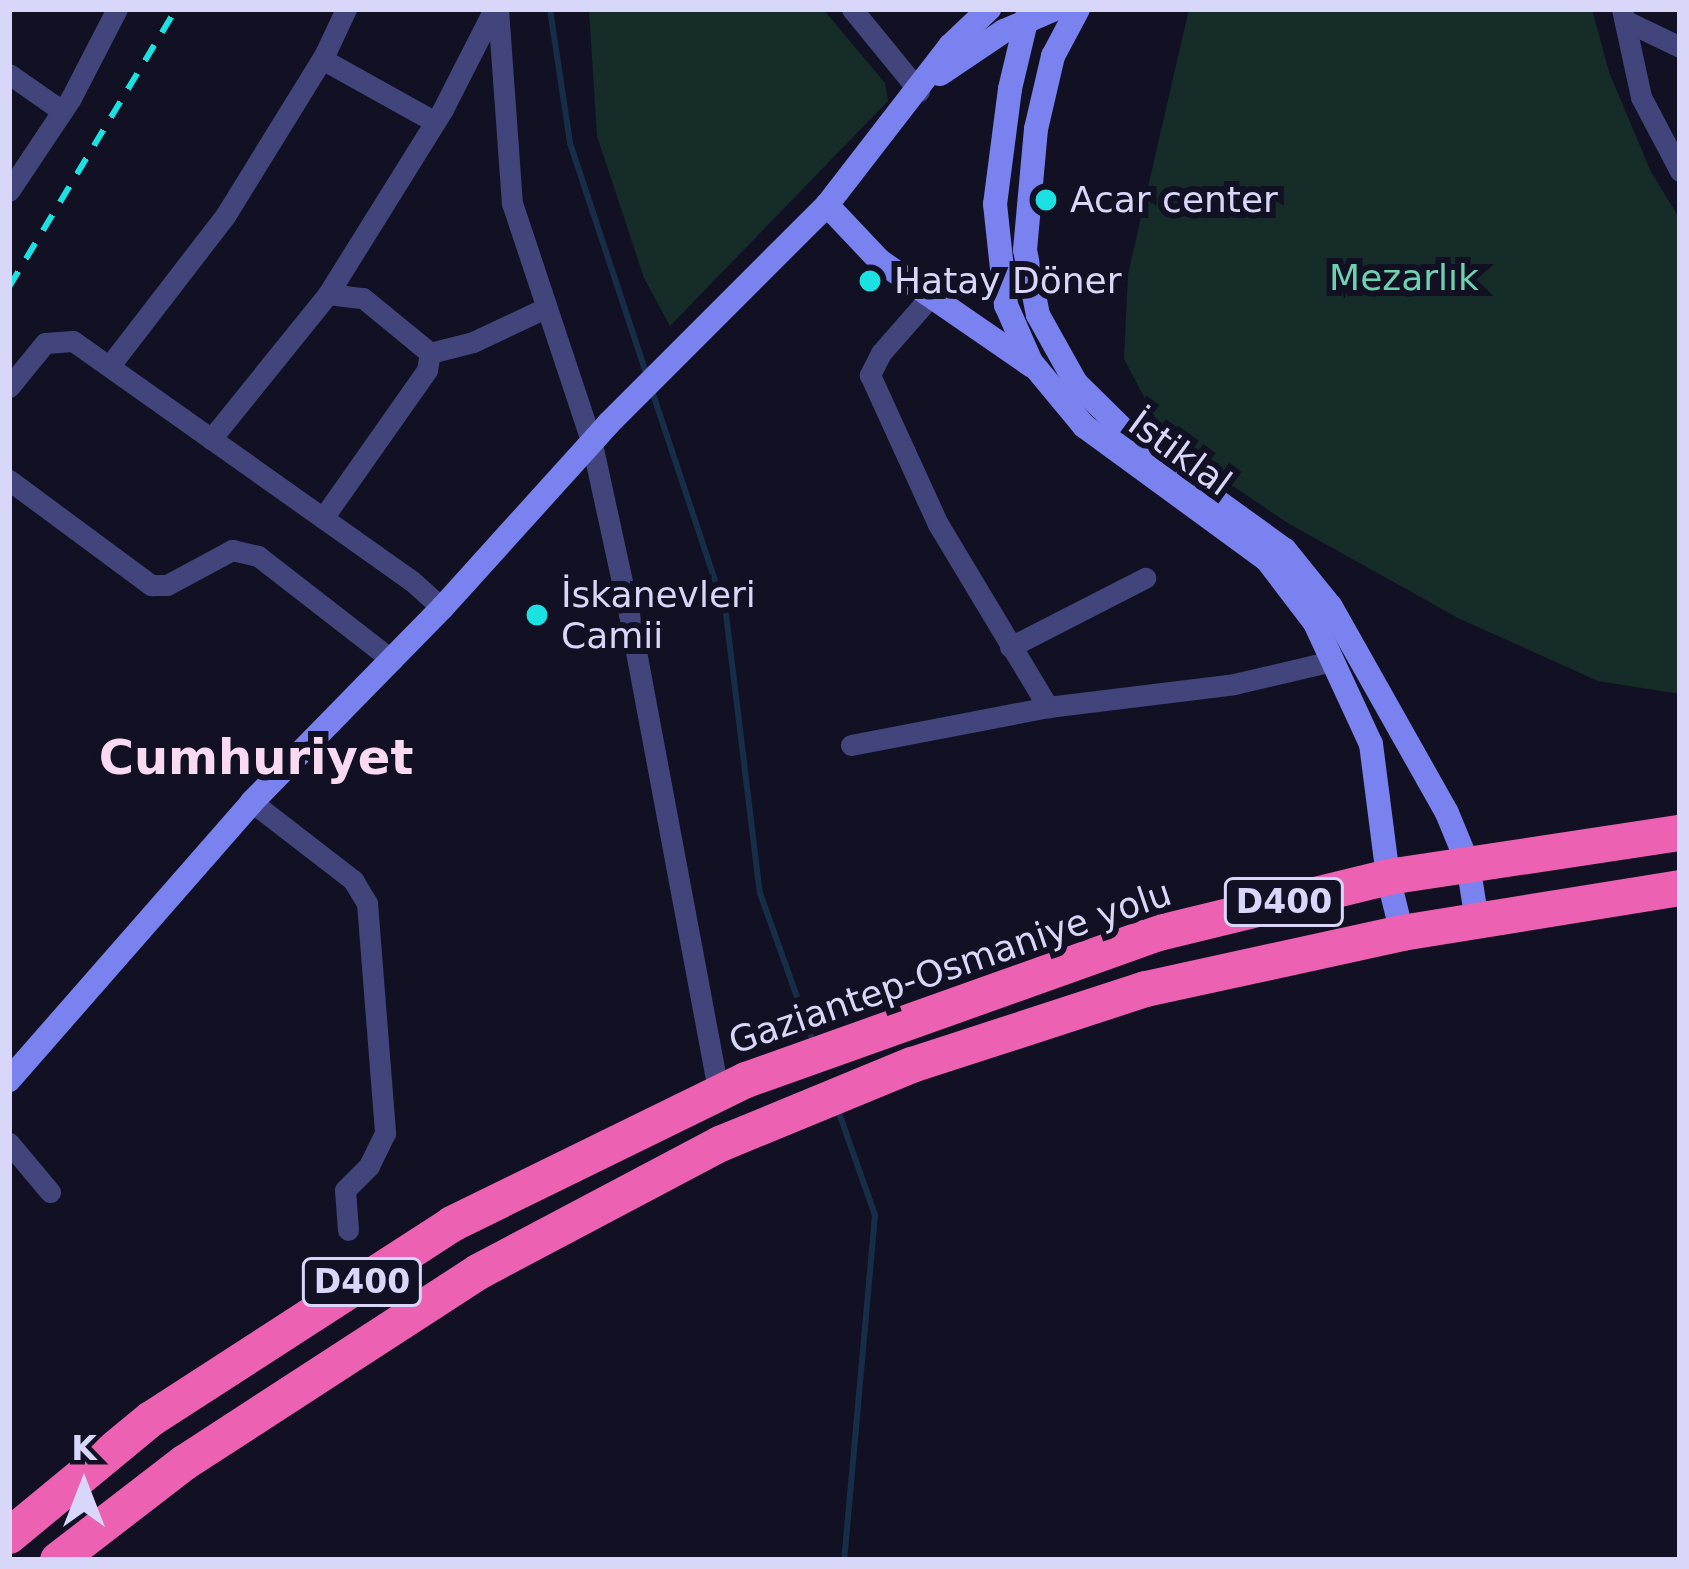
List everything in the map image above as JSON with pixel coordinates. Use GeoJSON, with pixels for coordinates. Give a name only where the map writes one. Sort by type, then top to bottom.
{"type":"FeatureCollection","features":[{"type":"Feature","properties":{"kind":"highway","name":"Gaziantep-Osmaniye yolu"},"geometry":{"type":"LineString","coordinates":[[9,1536],[151,1419],[452,1224],[732,1088],[901,1022],[1155,934],[1388,877],[1680,833]]}},
{"type":"Feature","properties":{"kind":"highway","name":"D400"},"geometry":{"type":"LineString","coordinates":[[58,1560],[184,1463],[478,1272],[720,1144],[912,1065],[1146,989],[1402,933],[1680,888]]}},
{"type":"Feature","properties":{"kind":"street"},"geometry":{"type":"LineString","coordinates":[[9,191],[62,111],[117,9]]}},
{"type":"Feature","properties":{"kind":"street"},"geometry":{"type":"LineString","coordinates":[[110,364],[225,216],[322,59],[346,9]]}},
{"type":"Feature","properties":{"kind":"street"},"geometry":{"type":"LineString","coordinates":[[212,439],[328,294],[435,122],[496,9]]}},
{"type":"Feature","properties":{"kind":"street"},"geometry":{"type":"LineString","coordinates":[[496,9],[512,203],[543,309],[592,444],[732,1088]]}},
{"type":"Feature","properties":{"kind":"street"},"geometry":{"type":"LineString","coordinates":[[852,9],[919,91]]}},
{"type":"Feature","properties":{"kind":"street"},"geometry":{"type":"LineString","coordinates":[[9,1080],[252,802],[442,608],[609,423],[827,205],[950,46],[989,9]]}},
{"type":"Feature","properties":{"kind":"street"},"geometry":{"type":"LineString","coordinates":[[919,91],[1027,15],[1055,9]]}},
{"type":"Feature","properties":{"kind":"street"},"geometry":{"type":"LineString","coordinates":[[1078,9],[1053,56],[1036,129],[1025,250],[1038,315],[1076,382],[1091,398],[1138,444],[1285,550],[1330,608],[1447,813],[1468,864],[1477,921]]}},
{"type":"Feature","properties":{"kind":"street","name":"İstiklal"},"geometry":{"type":"LineString","coordinates":[[1027,15],[1010,89],[994,204],[1006,305],[1034,367],[1084,426],[1267,560],[1315,623],[1371,744],[1388,877],[1402,933]]}},
{"type":"Feature","properties":{"kind":"street"},"geometry":{"type":"LineString","coordinates":[[1624,15],[1680,47]]}},
{"type":"Feature","properties":{"kind":"street"},"geometry":{"type":"LineString","coordinates":[[1624,15],[1641,97],[1680,171]]}},
{"type":"Feature","properties":{"kind":"street"},"geometry":{"type":"LineString","coordinates":[[322,59],[435,122]]}},
{"type":"Feature","properties":{"kind":"street"},"geometry":{"type":"LineString","coordinates":[[9,74],[62,111]]}},
{"type":"Feature","properties":{"kind":"street"},"geometry":{"type":"LineString","coordinates":[[827,205],[880,261],[1034,367]]}},
{"type":"Feature","properties":{"kind":"street"},"geometry":{"type":"LineString","coordinates":[[328,294],[363,298],[430,353]]}},
{"type":"Feature","properties":{"kind":"street"},"geometry":{"type":"LineString","coordinates":[[930,297],[881,352],[870,375],[938,524],[1048,707]]}},
{"type":"Feature","properties":{"kind":"street"},"geometry":{"type":"LineString","coordinates":[[430,353],[472,342],[543,309]]}},
{"type":"Feature","properties":{"kind":"street"},"geometry":{"type":"LineString","coordinates":[[9,387],[33,352],[61,338],[110,364],[442,608]]}},
{"type":"Feature","properties":{"kind":"street"},"geometry":{"type":"LineString","coordinates":[[323,518],[427,370],[430,353]]}},
{"type":"Feature","properties":{"kind":"street"},"geometry":{"type":"LineString","coordinates":[[9,480],[152,585],[166,585],[232,550],[258,556],[392,660]]}},
{"type":"Feature","properties":{"kind":"street"},"geometry":{"type":"LineString","coordinates":[[1010,647],[1145,578]]}},
{"type":"Feature","properties":{"kind":"street"},"geometry":{"type":"LineString","coordinates":[[851,745],[1048,707],[1234,684],[1333,661]]}},
{"type":"Feature","properties":{"kind":"street"},"geometry":{"type":"LineString","coordinates":[[252,802],[353,880],[367,903],[385,1133],[369,1166],[344,1190],[348,1230]]}},
{"type":"Feature","properties":{"kind":"street"},"geometry":{"type":"LineString","coordinates":[[9,1143],[50,1192]]}},
{"type":"Feature","properties":{"kind":"green space"},"geometry":{"type":"Polygon","coordinates":[[[589,9],[823,9],[885,83],[888,101],[670,326],[644,278],[597,136],[589,9]]]}},
{"type":"Feature","properties":{"kind":"green space","name":"Mezarlık"},"geometry":{"type":"Polygon","coordinates":[[[1189,9],[1592,9],[1609,72],[1651,172],[1680,219],[1680,694],[1598,681],[1458,618],[1286,522],[1168,442],[1124,359],[1128,274],[1189,9]]]}},
{"type":"Feature","properties":{"kind":"waterway"},"geometry":{"type":"LineString","coordinates":[[550,9],[570,143],[647,376]]}},
{"type":"Feature","properties":{"kind":"waterway"},"geometry":{"type":"LineString","coordinates":[[651,388],[726,614],[760,893],[813,1042]]}},
{"type":"Feature","properties":{"kind":"waterway"},"geometry":{"type":"LineString","coordinates":[[838,1110],[875,1215],[844,1560]]}},
{"type":"Feature","properties":{"kind":"railway"},"geometry":{"type":"LineString","coordinates":[[9,287],[176,9]]}},
{"type":"Feature","properties":{"kind":"place","name":"Acar center"},"geometry":{"type":"Point","coordinates":[1046,200]}},
{"type":"Feature","properties":{"kind":"place","name":"Hatay Döner"},"geometry":{"type":"Point","coordinates":[870,281]}},
{"type":"Feature","properties":{"kind":"place","name":"İskanevleri Camii"},"geometry":{"type":"Point","coordinates":[537,615]}},
{"type":"Feature","properties":{"kind":"district","name":"Cumhuriyet"},"geometry":{"type":"Point","coordinates":[256,758]}}]}
